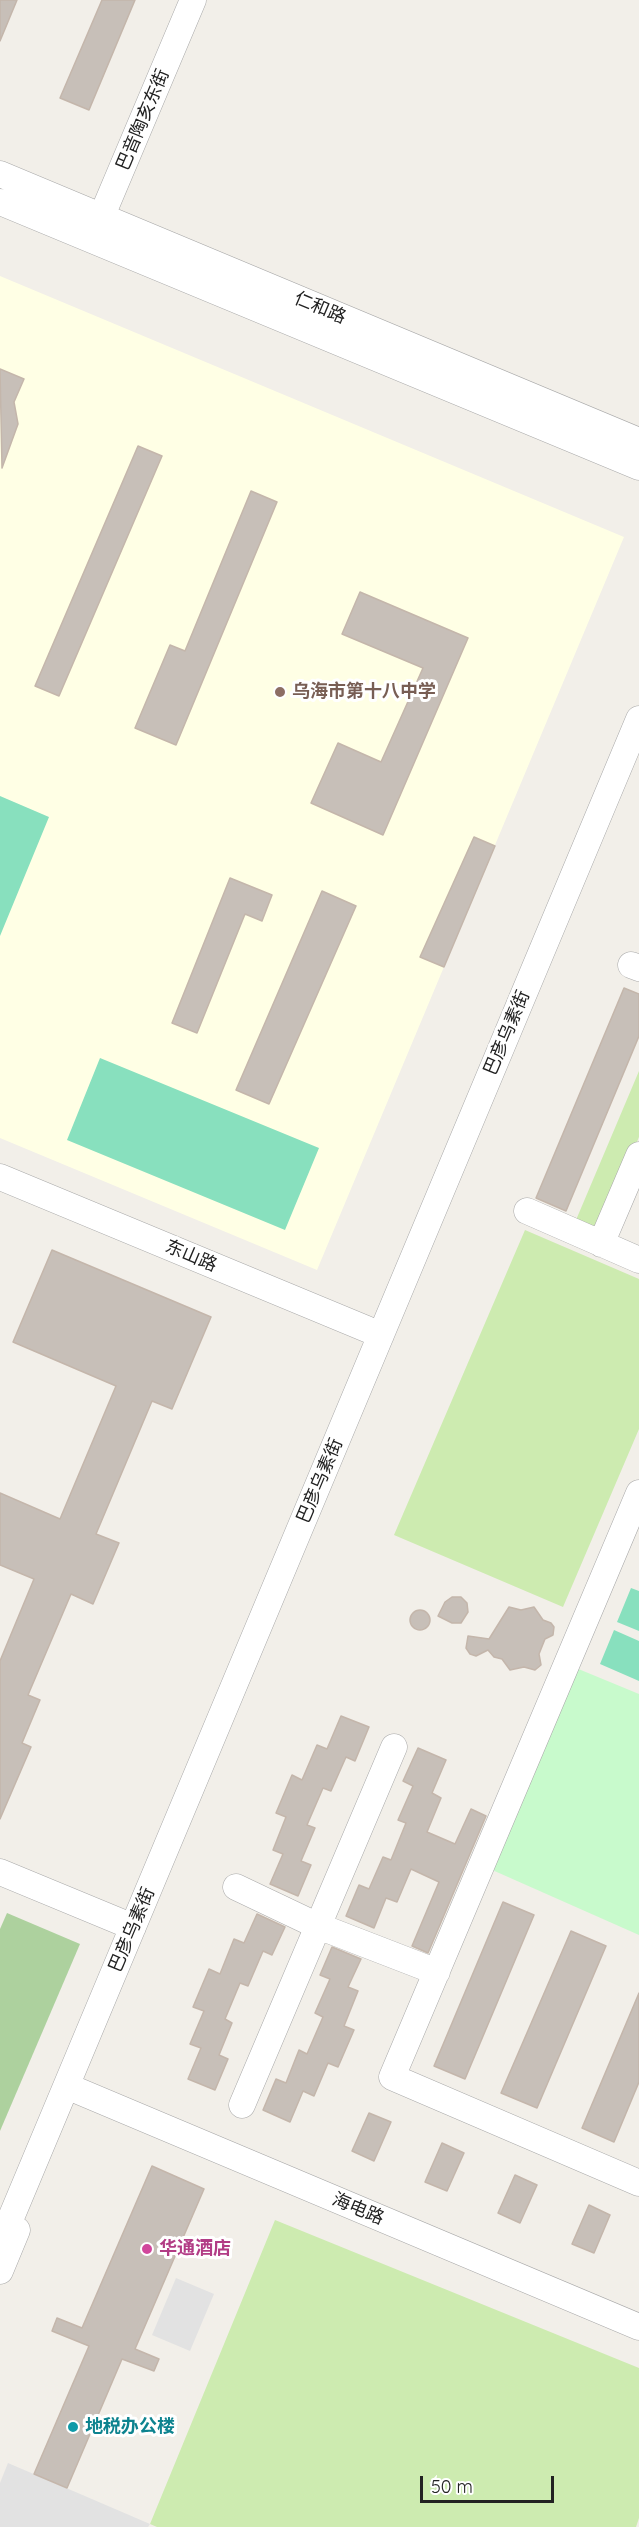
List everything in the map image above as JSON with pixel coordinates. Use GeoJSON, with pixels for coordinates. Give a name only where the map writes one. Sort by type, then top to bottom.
{"type":"FeatureCollection","features":[{"type":"Feature","properties":{"kind":"street","name":"巴音陶亥东街"},"geometry":{"type":"LineString","coordinates":[[92,240],[193,0]]}},
{"type":"Feature","properties":{"kind":"street","name":"仁和路"},"geometry":{"type":"LineString","coordinates":[[0,174],[639,441]]}},
{"type":"Feature","properties":{"kind":"street","name":"仁和路"},"geometry":{"type":"LineString","coordinates":[[0,202],[639,467]]}},
{"type":"Feature","properties":{"kind":"street","name":"巴彦乌素街"},"geometry":{"type":"LineString","coordinates":[[0,2244],[639,719]]}},
{"type":"Feature","properties":{"kind":"street","name":"巴彦乌素街"},"geometry":{"type":"LineString","coordinates":[[0,2271],[639,750]]}},
{"type":"Feature","properties":{"kind":"street"},"geometry":{"type":"LineString","coordinates":[[601,1244],[639,1155]]}},
{"type":"Feature","properties":{"kind":"street","name":"东山路"},"geometry":{"type":"LineString","coordinates":[[0,1177],[381,1335]]}},
{"type":"Feature","properties":{"kind":"street"},"geometry":{"type":"LineString","coordinates":[[527,1211],[639,1260]]}},
{"type":"Feature","properties":{"kind":"street"},"geometry":{"type":"LineString","coordinates":[[639,1493],[392,2077],[639,2182]]}},
{"type":"Feature","properties":{"kind":"street"},"geometry":{"type":"LineString","coordinates":[[242,2105],[394,1747]]}},
{"type":"Feature","properties":{"kind":"street"},"geometry":{"type":"LineString","coordinates":[[0,1872],[133,1927]]}},
{"type":"Feature","properties":{"kind":"street"},"geometry":{"type":"LineString","coordinates":[[236,1887],[318,1926],[437,1972]]}},
{"type":"Feature","properties":{"kind":"street","name":"海电路"},"geometry":{"type":"LineString","coordinates":[[76,2090],[639,2327]]}},
{"type":"Feature","properties":{"kind":"shaded area","name":"乌海市第十八中学"},"geometry":{"type":"Polygon","coordinates":[[[0,276],[624,537],[317,1270],[0,1138],[0,276]]]}},
{"type":"Feature","properties":{"kind":"shaded area"},"geometry":{"type":"Polygon","coordinates":[[[176,2278],[214,2294],[190,2351],[152,2335],[176,2278]]]}},
{"type":"Feature","properties":{"kind":"shaded area"},"geometry":{"type":"Polygon","coordinates":[[[8,2463],[150,2524],[148,2527],[0,2527],[0,2483],[8,2463]]]}},
{"type":"Feature","properties":{"kind":"green space"},"geometry":{"type":"Polygon","coordinates":[[[0,796],[49,817],[0,936],[0,796]]]}},
{"type":"Feature","properties":{"kind":"green space"},"geometry":{"type":"Polygon","coordinates":[[[100,1058],[319,1148],[285,1230],[67,1140],[100,1058]]]}},
{"type":"Feature","properties":{"kind":"green space"},"geometry":{"type":"Polygon","coordinates":[[[639,1071],[639,1137],[604,1220],[592,1227],[576,1220],[639,1071]]]}},
{"type":"Feature","properties":{"kind":"green space"},"geometry":{"type":"Polygon","coordinates":[[[525,1230],[639,1279],[639,1429],[563,1607],[394,1535],[525,1230]]]}},
{"type":"Feature","properties":{"kind":"green space"},"geometry":{"type":"Polygon","coordinates":[[[631,1588],[639,1591],[639,1631],[617,1622],[631,1588]]]}},
{"type":"Feature","properties":{"kind":"green space"},"geometry":{"type":"Polygon","coordinates":[[[614,1630],[639,1641],[639,1681],[600,1664],[614,1630]]]}},
{"type":"Feature","properties":{"kind":"green space"},"geometry":{"type":"Polygon","coordinates":[[[576,1668],[639,1694],[639,1935],[490,1869],[576,1668]]]}},
{"type":"Feature","properties":{"kind":"green space"},"geometry":{"type":"Polygon","coordinates":[[[7,1913],[80,1944],[0,2131],[0,1929],[7,1913]]]}},
{"type":"Feature","properties":{"kind":"green space"},"geometry":{"type":"Polygon","coordinates":[[[275,2220],[639,2368],[639,2518],[636,2527],[157,2527],[150,2524],[275,2220]]]}},
{"type":"Feature","properties":{"kind":"building"},"geometry":{"type":"Polygon","coordinates":[[[0,0],[17,0],[0,41],[0,0]]]}},
{"type":"Feature","properties":{"kind":"building"},"geometry":{"type":"Polygon","coordinates":[[[102,0],[135,0],[89,110],[60,98],[102,0]]]}},
{"type":"Feature","properties":{"kind":"building"},"geometry":{"type":"Polygon","coordinates":[[[0,369],[24,379],[14,402],[18,424],[2,468],[0,369]]]}},
{"type":"Feature","properties":{"kind":"building"},"geometry":{"type":"Polygon","coordinates":[[[138,446],[162,456],[59,696],[35,686],[138,446]]]}},
{"type":"Feature","properties":{"kind":"building"},"geometry":{"type":"Polygon","coordinates":[[[251,491],[277,502],[176,745],[135,728],[170,645],[185,651],[251,491]]]}},
{"type":"Feature","properties":{"kind":"building"},"geometry":{"type":"Polygon","coordinates":[[[360,592],[468,638],[383,835],[311,803],[338,743],[381,762],[423,668],[342,634],[360,592]]]}},
{"type":"Feature","properties":{"kind":"building"},"geometry":{"type":"Polygon","coordinates":[[[474,837],[495,846],[444,967],[420,957],[474,837]]]}},
{"type":"Feature","properties":{"kind":"building"},"geometry":{"type":"Polygon","coordinates":[[[230,878],[272,895],[262,921],[245,914],[197,1033],[172,1023],[230,878]]]}},
{"type":"Feature","properties":{"kind":"building"},"geometry":{"type":"Polygon","coordinates":[[[322,891],[356,906],[269,1104],[236,1090],[322,891]]]}},
{"type":"Feature","properties":{"kind":"building"},"geometry":{"type":"Polygon","coordinates":[[[624,988],[639,994],[639,1036],[566,1211],[536,1198],[624,988]]]}},
{"type":"Feature","properties":{"kind":"building"},"geometry":{"type":"Polygon","coordinates":[[[52,1250],[211,1317],[172,1409],[152,1401],[96,1534],[119,1543],[93,1604],[71,1594],[28,1695],[40,1700],[22,1743],[31,1747],[0,1819],[0,1661],[34,1579],[0,1565],[0,1493],[60,1519],[116,1386],[13,1342],[52,1250]]]}},
{"type":"Feature","properties":{"kind":"building"},"geometry":{"type":"Polygon","coordinates":[[[452,1597],[461,1597],[467,1603],[468,1612],[461,1623],[452,1623],[438,1616],[445,1602],[452,1597]]]}},
{"type":"Feature","properties":{"kind":"building"},"geometry":{"type":"Polygon","coordinates":[[[509,1607],[521,1610],[534,1607],[543,1620],[554,1627],[553,1635],[545,1639],[539,1654],[541,1665],[535,1670],[524,1667],[510,1670],[502,1659],[494,1657],[488,1650],[476,1656],[470,1654],[466,1648],[468,1636],[489,1639],[509,1607]]]}},
{"type":"Feature","properties":{"kind":"building"},"geometry":{"type":"Polygon","coordinates":[[[420,1610],[427,1613],[430,1620],[427,1627],[420,1630],[413,1627],[410,1620],[413,1613],[420,1610]]]}},
{"type":"Feature","properties":{"kind":"building"},"geometry":{"type":"Polygon","coordinates":[[[341,1716],[369,1727],[355,1761],[346,1757],[331,1791],[323,1788],[307,1825],[315,1828],[301,1861],[311,1865],[298,1896],[270,1884],[283,1854],[273,1850],[286,1817],[276,1813],[292,1775],[302,1780],[317,1745],[327,1749],[341,1716]]]}},
{"type":"Feature","properties":{"kind":"building"},"geometry":{"type":"Polygon","coordinates":[[[418,1748],[446,1760],[432,1793],[441,1798],[427,1832],[455,1844],[471,1809],[486,1816],[428,1953],[412,1946],[439,1882],[411,1869],[397,1902],[386,1898],[374,1928],[346,1916],[359,1885],[369,1889],[383,1857],[391,1860],[406,1823],[398,1820],[413,1786],[403,1781],[418,1748]]]}},
{"type":"Feature","properties":{"kind":"building"},"geometry":{"type":"Polygon","coordinates":[[[503,1902],[534,1915],[465,2079],[434,2066],[503,1902]]]}},
{"type":"Feature","properties":{"kind":"building"},"geometry":{"type":"Polygon","coordinates":[[[257,1914],[285,1927],[272,1955],[263,1951],[248,1986],[240,1983],[225,2019],[232,2023],[219,2055],[228,2059],[215,2090],[188,2079],[201,2048],[190,2044],[204,2011],[193,2007],[209,1969],[220,1974],[234,1939],[244,1943],[257,1914]]]}},
{"type":"Feature","properties":{"kind":"building"},"geometry":{"type":"Polygon","coordinates":[[[571,1931],[606,1946],[537,2108],[501,2093],[571,1931]]]}},
{"type":"Feature","properties":{"kind":"building"},"geometry":{"type":"Polygon","coordinates":[[[332,1947],[361,1959],[348,1987],[358,1991],[344,2026],[354,2030],[338,2067],[328,2063],[314,2096],[303,2091],[290,2122],[263,2110],[276,2079],[286,2083],[299,2050],[307,2054],[323,2017],[315,2013],[330,1979],[320,1975],[332,1947]]]}},
{"type":"Feature","properties":{"kind":"building"},"geometry":{"type":"Polygon","coordinates":[[[639,1993],[639,2082],[614,2142],[582,2128],[639,1993]]]}},
{"type":"Feature","properties":{"kind":"building"},"geometry":{"type":"Polygon","coordinates":[[[369,2113],[391,2122],[374,2161],[352,2151],[369,2113]]]}},
{"type":"Feature","properties":{"kind":"building"},"geometry":{"type":"Polygon","coordinates":[[[442,2143],[464,2153],[447,2191],[425,2182],[442,2143]]]}},
{"type":"Feature","properties":{"kind":"building"},"geometry":{"type":"Polygon","coordinates":[[[152,2166],[204,2189],[135,2349],[159,2359],[154,2371],[122,2359],[67,2488],[34,2474],[89,2346],[52,2331],[57,2318],[82,2328],[152,2166]]]}},
{"type":"Feature","properties":{"kind":"building"},"geometry":{"type":"Polygon","coordinates":[[[515,2175],[537,2185],[520,2223],[498,2213],[515,2175]]]}},
{"type":"Feature","properties":{"kind":"building"},"geometry":{"type":"Polygon","coordinates":[[[589,2205],[610,2215],[594,2253],[572,2244],[589,2205]]]}},
{"type":"Feature","properties":{"kind":"place","name":"乌海市第十八中学"},"geometry":{"type":"Point","coordinates":[280,692]}},
{"type":"Feature","properties":{"kind":"place","name":"华通酒店"},"geometry":{"type":"Point","coordinates":[147,2249]}},
{"type":"Feature","properties":{"kind":"place","name":"地税办公楼"},"geometry":{"type":"Point","coordinates":[73,2427]}}]}
